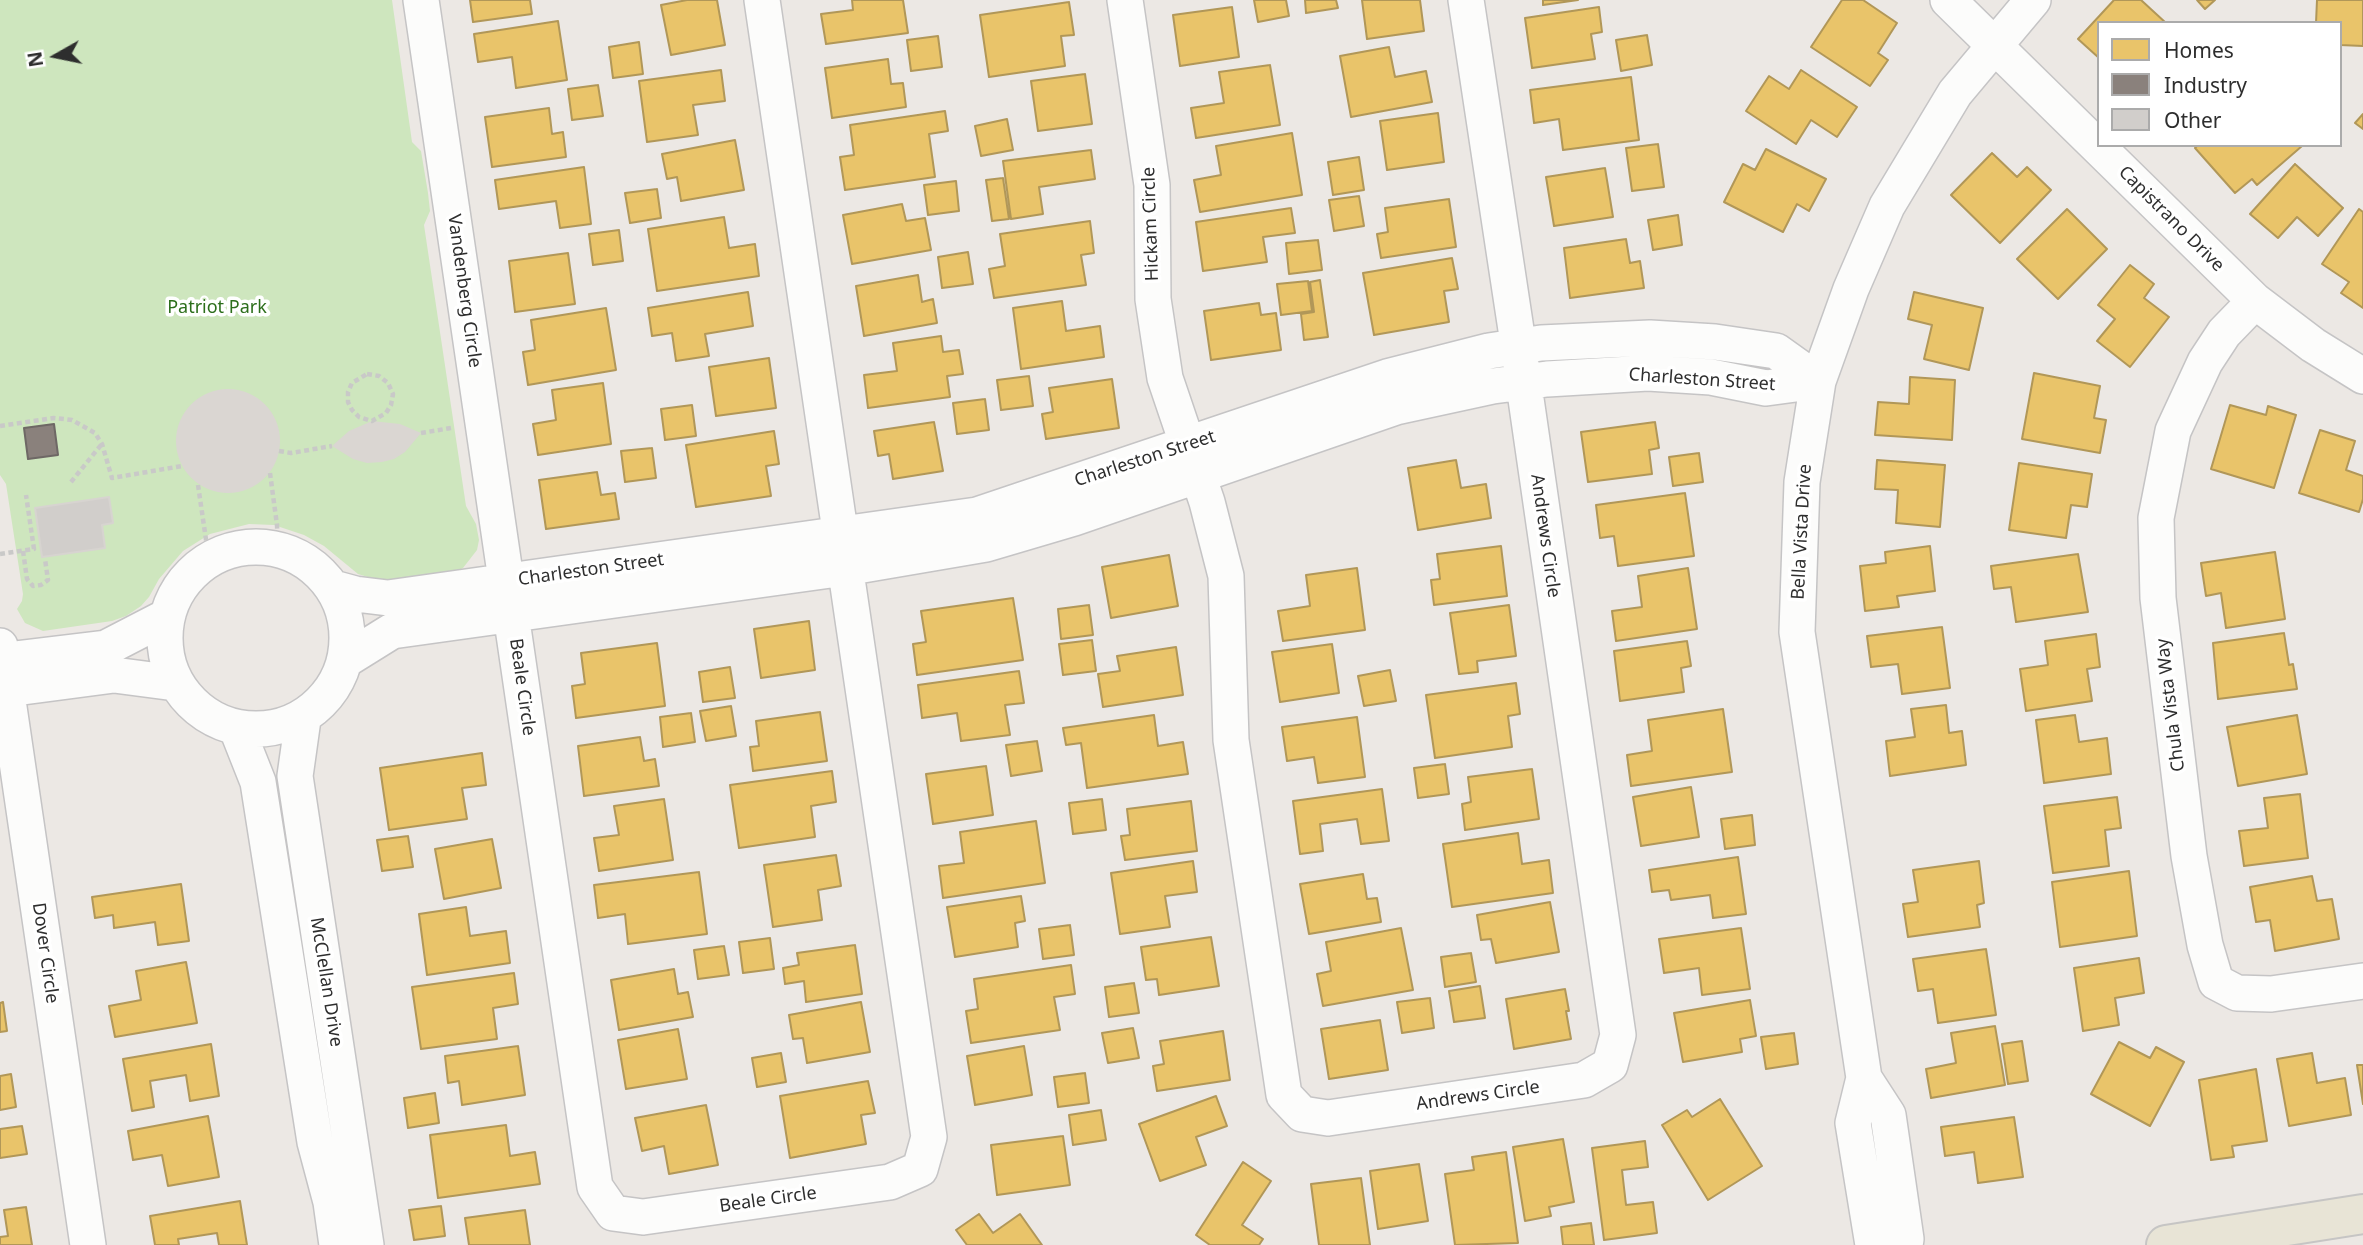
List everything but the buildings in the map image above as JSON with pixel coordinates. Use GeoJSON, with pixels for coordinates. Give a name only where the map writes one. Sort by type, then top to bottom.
{"type":"FeatureCollection","features":[{"type":"Feature","properties":{"kind":"main road"},"geometry":{"type":"LineString","coordinates":[[2166,1245],[2363,1214]]}},
{"type":"Feature","properties":{"kind":"street","name":"Vandenberg Circle"},"geometry":{"type":"LineString","coordinates":[[421,0],[507,581]]}},
{"type":"Feature","properties":{"kind":"street"},"geometry":{"type":"LineString","coordinates":[[762,0],[840,534]]}},
{"type":"Feature","properties":{"kind":"street","name":"Hickam Circle"},"geometry":{"type":"LineString","coordinates":[[1125,0],[1152,186],[1153,299],[1165,378],[1193,460]]}},
{"type":"Feature","properties":{"kind":"street"},"geometry":{"type":"LineString","coordinates":[[1466,0],[1518,346]]}},
{"type":"Feature","properties":{"kind":"street","name":"Capistrano Drive"},"geometry":{"type":"LineString","coordinates":[[1948,0],[2097,146]]}},
{"type":"Feature","properties":{"kind":"street","name":"Bella Vista Drive"},"geometry":{"type":"LineString","coordinates":[[1873,1245],[1853,1123],[1864,1078],[1797,632],[1802,482],[1818,381],[1851,289],[1887,206],[1955,93],[2033,0]]}},
{"type":"Feature","properties":{"kind":"street","name":"Capistrano Drive"},"geometry":{"type":"LineString","coordinates":[[2098,147],[2255,301],[2313,345],[2363,376]]}},
{"type":"Feature","properties":{"kind":"street","name":"Chula Vista Way"},"geometry":{"type":"LineString","coordinates":[[2255,301],[2224,333],[2205,362],[2173,430],[2156,518],[2158,598],[2189,856],[2205,945],[2216,982],[2237,993],[2271,994],[2363,981]]}},
{"type":"Feature","properties":{"kind":"street","name":"Charleston Street"},"geometry":{"type":"LineString","coordinates":[[347,659],[392,631],[845,568],[986,544],[1074,518],[1193,460],[1387,377],[1489,351],[1541,343],[1650,338],[1715,342],[1776,351],[1818,381]]}},
{"type":"Feature","properties":{"kind":"street","name":"Andrews Circle"},"geometry":{"type":"LineString","coordinates":[[1193,460],[1226,576],[1231,740],[1284,1094],[1302,1114],[1328,1118],[1584,1080],[1610,1065],[1618,1035],[1518,346]]}},
{"type":"Feature","properties":{"kind":"street","name":"Charleston Street"},"geometry":{"type":"LineString","coordinates":[[334,587],[355,594],[388,598],[977,515],[1396,407],[1493,386],[1648,373],[1711,377],[1766,388],[1818,381]]}},
{"type":"Feature","properties":{"kind":"street","name":"Beale Circle"},"geometry":{"type":"LineString","coordinates":[[507,581],[595,1187],[613,1213],[643,1217],[890,1182],[920,1170],[929,1137],[840,534]]}},
{"type":"Feature","properties":{"kind":"street"},"geometry":{"type":"LineString","coordinates":[[278,548],[310,562],[334,587],[347,623],[347,659],[330,693],[303,719],[272,729],[237,729],[201,711],[175,684],[164,653],[166,617],[182,585],[209,560],[243,549],[278,548]]}},
{"type":"Feature","properties":{"kind":"street"},"geometry":{"type":"LineString","coordinates":[[2,670],[106,648],[166,617]]}},
{"type":"Feature","properties":{"kind":"street"},"geometry":{"type":"LineString","coordinates":[[2,670],[114,675],[175,684]]}},
{"type":"Feature","properties":{"kind":"street","name":"Dover Circle"},"geometry":{"type":"LineString","coordinates":[[2,670],[88,1245]]}},
{"type":"Feature","properties":{"kind":"street","name":"McClellan Drive"},"geometry":{"type":"LineString","coordinates":[[303,719],[295,776],[366,1245]]}},
{"type":"Feature","properties":{"kind":"street","name":"McClellan Drive"},"geometry":{"type":"LineString","coordinates":[[237,729],[258,782],[315,1142],[331,1202],[337,1245]]}},
{"type":"Feature","properties":{"kind":"street","name":"Bella Vista Drive"},"geometry":{"type":"LineString","coordinates":[[1864,1078],[1888,1115],[1905,1245]]}},
{"type":"Feature","properties":{"kind":"path"},"geometry":{"type":"LineString","coordinates":[[367,374],[379,376],[388,383],[393,394],[391,405],[386,413],[372,421],[359,417],[352,410],[348,392],[359,377],[367,374]]}},
{"type":"Feature","properties":{"kind":"path"},"geometry":{"type":"LineString","coordinates":[[0,426],[54,418],[72,420],[95,433],[102,444],[113,478],[182,466]]}},
{"type":"Feature","properties":{"kind":"path"},"geometry":{"type":"LineString","coordinates":[[71,482],[102,444]]}},
{"type":"Feature","properties":{"kind":"path"},"geometry":{"type":"LineString","coordinates":[[279,451],[291,453],[332,446]]}},
{"type":"Feature","properties":{"kind":"path"},"geometry":{"type":"LineString","coordinates":[[270,473],[278,548]]}},
{"type":"Feature","properties":{"kind":"path"},"geometry":{"type":"LineString","coordinates":[[198,485],[209,560]]}},
{"type":"Feature","properties":{"kind":"path"},"geometry":{"type":"LineString","coordinates":[[0,554],[34,549],[26,495]]}},
{"type":"Feature","properties":{"kind":"path"},"geometry":{"type":"LineString","coordinates":[[23,551],[27,579],[33,586],[41,586],[48,580],[45,559]]}},
{"type":"Feature","properties":{"kind":"green space","name":"Patriot Park"},"geometry":{"type":"Polygon","coordinates":[[[0,0],[392,0],[412,142],[421,151],[428,193],[430,211],[424,225],[466,506],[476,524],[479,540],[477,550],[463,568],[455,572],[385,581],[358,574],[324,546],[304,535],[274,525],[249,524],[210,534],[183,551],[159,579],[149,597],[126,616],[112,621],[43,631],[25,623],[17,609],[23,594],[6,484],[0,475],[0,0]]]}},
{"type":"Feature","properties":{"kind":"shaded area"},"geometry":{"type":"Polygon","coordinates":[[[228,389],[248,393],[265,404],[276,421],[280,441],[276,461],[265,478],[248,489],[228,493],[208,489],[191,478],[180,461],[176,441],[180,421],[191,404],[208,393],[228,389]]]}},
{"type":"Feature","properties":{"kind":"shaded area"},"geometry":{"type":"Polygon","coordinates":[[[372,421],[400,424],[421,433],[405,452],[382,462],[367,463],[353,459],[332,446],[349,431],[372,421]]]}}]}
